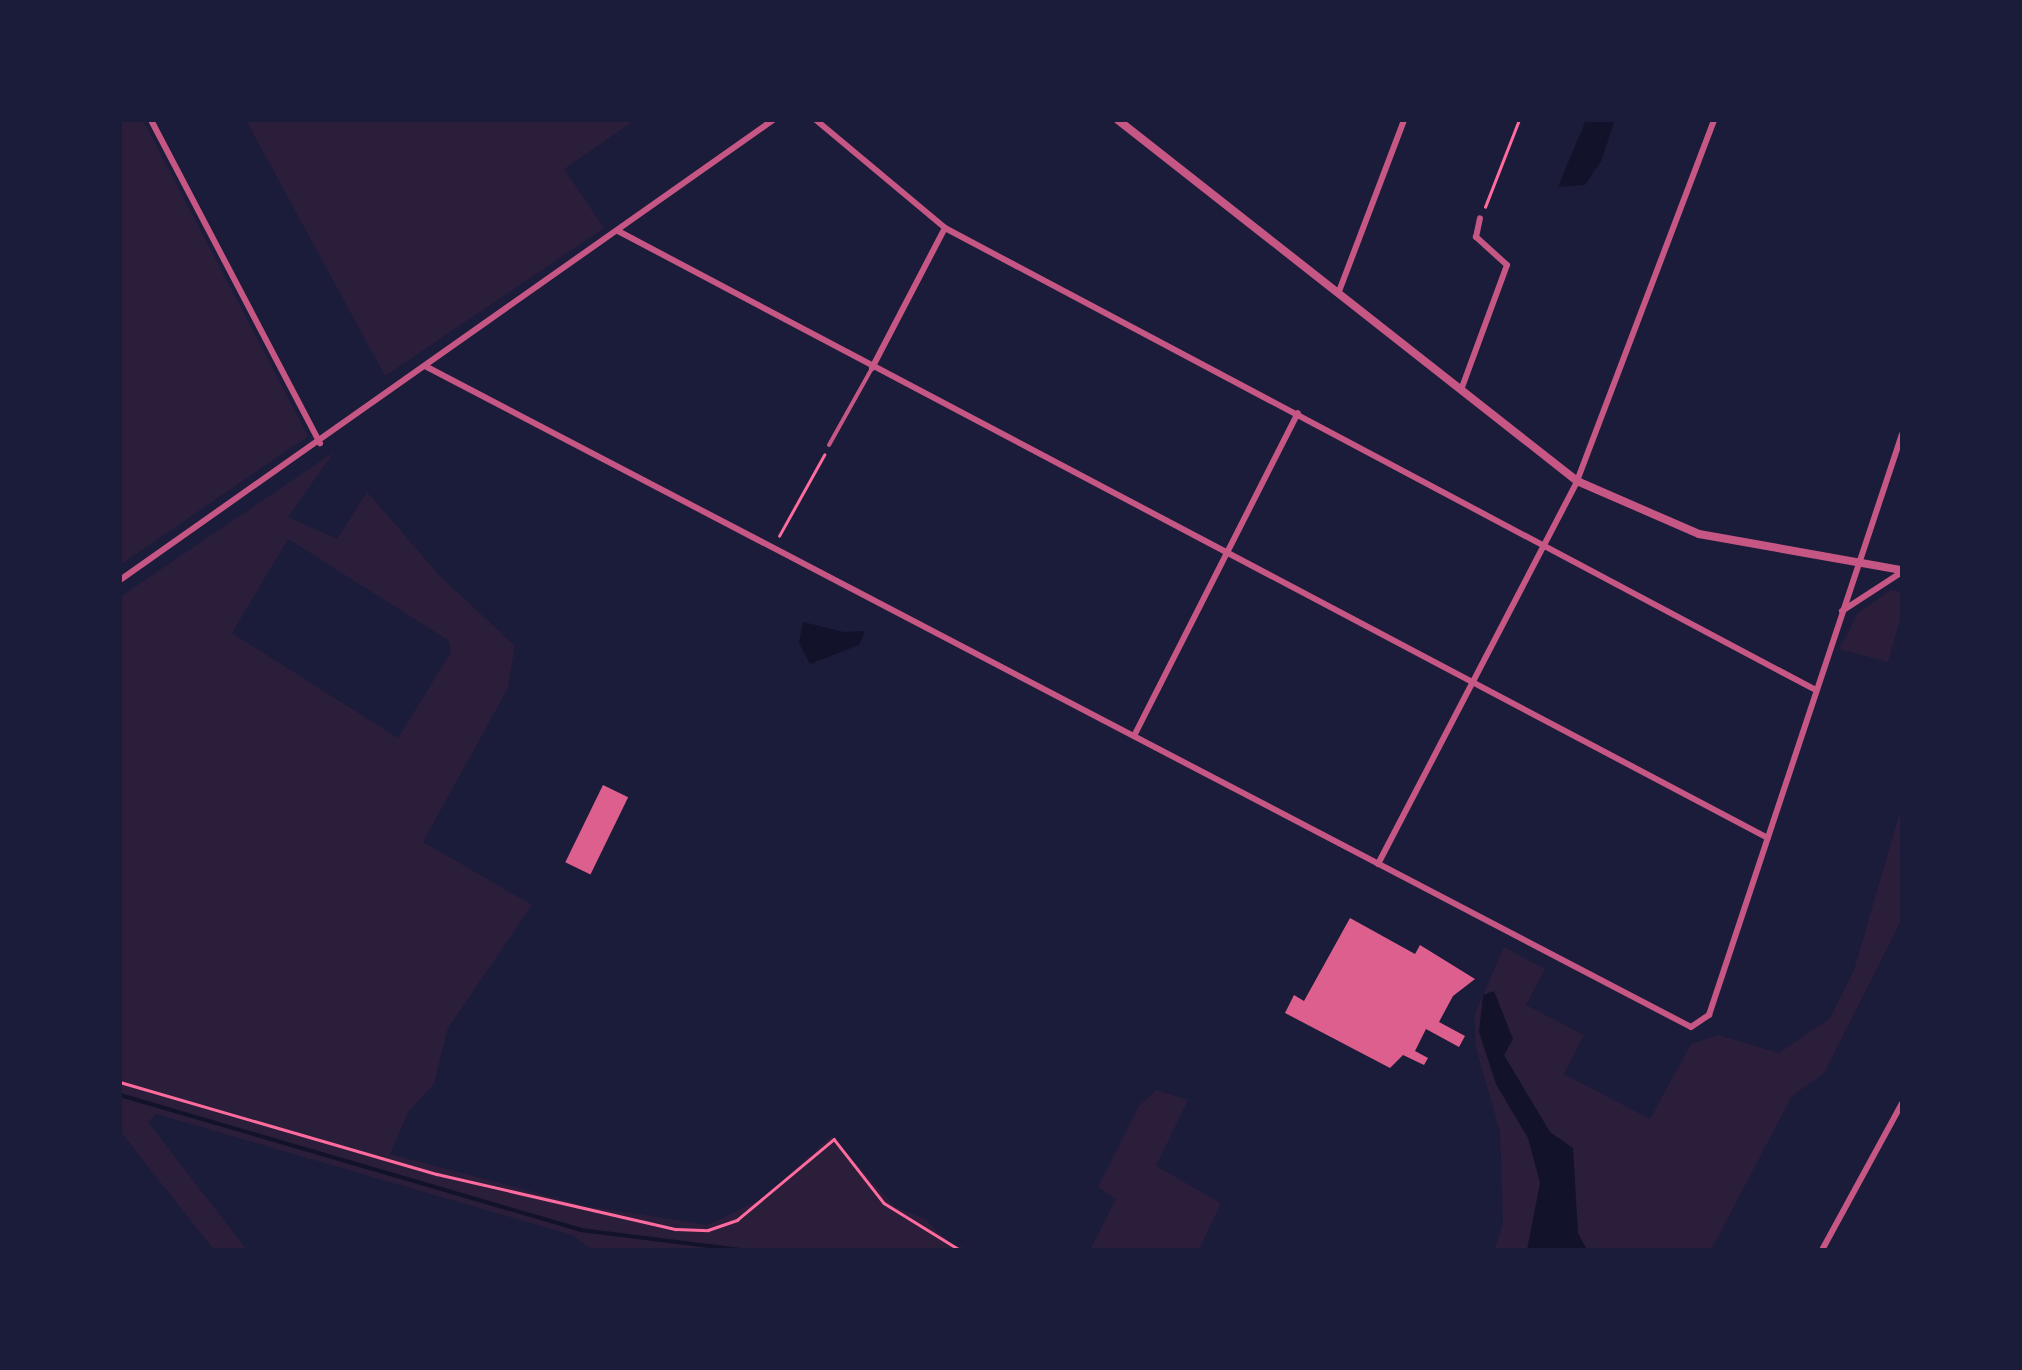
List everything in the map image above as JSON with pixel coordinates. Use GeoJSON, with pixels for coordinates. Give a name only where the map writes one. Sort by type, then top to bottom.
{"type":"FeatureCollection","features":[{"type":"Feature","properties":{"kind":"street"},"geometry":{"type":"LineString","coordinates":[[151,120],[320,443]]}},
{"type":"Feature","properties":{"kind":"street"},"geometry":{"type":"LineString","coordinates":[[120,580],[320,443],[773,120]]}},
{"type":"Feature","properties":{"kind":"street"},"geometry":{"type":"LineString","coordinates":[[816,120],[945,228],[1544,542],[1814,689]]}},
{"type":"Feature","properties":{"kind":"street"},"geometry":{"type":"LineString","coordinates":[[1118,120],[1577,481],[1699,534],[1902,571]]}},
{"type":"Feature","properties":{"kind":"street"},"geometry":{"type":"LineString","coordinates":[[1338,294],[1404,120]]}},
{"type":"Feature","properties":{"kind":"street"},"geometry":{"type":"LineString","coordinates":[[1378,864],[1577,481],[1714,120]]}},
{"type":"Feature","properties":{"kind":"street"},"geometry":{"type":"LineString","coordinates":[[1462,390],[1507,265],[1476,237],[1480,218]]}},
{"type":"Feature","properties":{"kind":"street"},"geometry":{"type":"LineString","coordinates":[[872,368],[945,228]]}},
{"type":"Feature","properties":{"kind":"street"},"geometry":{"type":"LineString","coordinates":[[618,232],[1768,838]]}},
{"type":"Feature","properties":{"kind":"street"},"geometry":{"type":"LineString","coordinates":[[426,366],[1681,1025],[1698,1025],[1709,1015],[1814,689],[1902,434]]}},
{"type":"Feature","properties":{"kind":"street"},"geometry":{"type":"LineString","coordinates":[[1134,736],[1298,414]]}},
{"type":"Feature","properties":{"kind":"street"},"geometry":{"type":"LineString","coordinates":[[1841,612],[1902,571]]}},
{"type":"Feature","properties":{"kind":"street"},"geometry":{"type":"LineString","coordinates":[[1822,1250],[1902,1104]]}},
{"type":"Feature","properties":{"kind":"lane"},"geometry":{"type":"LineString","coordinates":[[829,445],[872,368]]}},
{"type":"Feature","properties":{"kind":"path"},"geometry":{"type":"LineString","coordinates":[[1480,218],[1520,120]]}},
{"type":"Feature","properties":{"kind":"path"},"geometry":{"type":"LineString","coordinates":[[773,547],[829,445]]}},
{"type":"Feature","properties":{"kind":"path"},"geometry":{"type":"LineString","coordinates":[[120,1082],[437,1174],[676,1230],[708,1230],[736,1220],[834,1139],[884,1203],[960,1250]]}},
{"type":"Feature","properties":{"kind":"shaded area"},"geometry":{"type":"Polygon","coordinates":[[[120,120],[143,120],[308,436],[120,565],[120,120]]]}},
{"type":"Feature","properties":{"kind":"shaded area"},"geometry":{"type":"Polygon","coordinates":[[[246,120],[635,120],[564,169],[604,228],[385,376],[246,120]]]}},
{"type":"Feature","properties":{"kind":"shaded area"},"geometry":{"type":"Polygon","coordinates":[[[1586,120],[1615,120],[1601,161],[1585,185],[1558,187],[1586,120]]]}},
{"type":"Feature","properties":{"kind":"shaded area"},"geometry":{"type":"Polygon","coordinates":[[[334,452],[288,517],[337,539],[367,492],[441,577],[515,646],[508,688],[423,842],[532,905],[448,1028],[434,1084],[408,1112],[390,1154],[586,1206],[707,1225],[762,1199],[831,1136],[895,1207],[925,1219],[953,1246],[984,1250],[592,1250],[572,1235],[156,1114],[148,1122],[247,1250],[214,1250],[120,1131],[120,597],[334,452]],[[288,539],[232,633],[398,738],[451,652],[448,640],[288,539]]]}},
{"type":"Feature","properties":{"kind":"shaded area"},"geometry":{"type":"Polygon","coordinates":[[[1891,590],[1902,592],[1902,613],[1888,662],[1839,649],[1858,613],[1891,590]]]}},
{"type":"Feature","properties":{"kind":"shaded area"},"geometry":{"type":"Polygon","coordinates":[[[803,622],[844,632],[865,631],[859,645],[810,664],[799,643],[803,622]]]}},
{"type":"Feature","properties":{"kind":"shaded area"},"geometry":{"type":"Polygon","coordinates":[[[1902,805],[1902,919],[1824,1073],[1792,1096],[1711,1250],[1494,1250],[1503,1223],[1500,1132],[1475,1044],[1475,1013],[1504,947],[1545,969],[1526,1005],[1584,1035],[1564,1074],[1650,1119],[1691,1044],[1718,1035],[1779,1053],[1830,1018],[1854,970],[1902,805]]]}},
{"type":"Feature","properties":{"kind":"shaded area"},"geometry":{"type":"Polygon","coordinates":[[[1494,991],[1513,1039],[1504,1055],[1550,1132],[1573,1148],[1578,1233],[1587,1250],[1527,1250],[1540,1183],[1528,1138],[1496,1084],[1479,1032],[1483,995],[1494,991]]]}},
{"type":"Feature","properties":{"kind":"shaded area"},"geometry":{"type":"Polygon","coordinates":[[[1156,1090],[1188,1100],[1156,1166],[1221,1203],[1199,1250],[1090,1250],[1116,1199],[1098,1187],[1139,1106],[1156,1090]]]}},
{"type":"Feature","properties":{"kind":"building"},"geometry":{"type":"Polygon","coordinates":[[[603,785],[628,797],[590,875],[565,862],[603,785]]]}},
{"type":"Feature","properties":{"kind":"building"},"geometry":{"type":"Polygon","coordinates":[[[1350,918],[1415,954],[1420,945],[1475,979],[1453,996],[1439,1022],[1465,1036],[1459,1047],[1426,1029],[1415,1051],[1428,1058],[1424,1065],[1403,1055],[1390,1068],[1285,1013],[1294,995],[1304,1001],[1350,918]]]}},
{"type":"Feature","properties":{"kind":"waterway"},"geometry":{"type":"LineString","coordinates":[[120,1095],[581,1230],[741,1250]]}}]}
